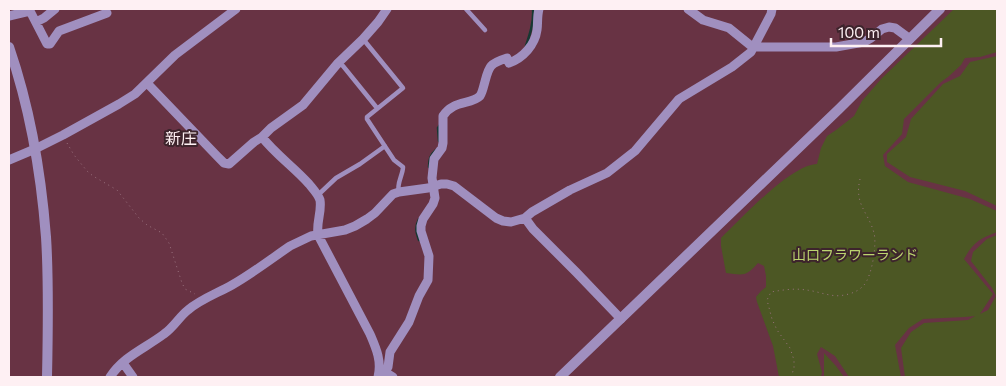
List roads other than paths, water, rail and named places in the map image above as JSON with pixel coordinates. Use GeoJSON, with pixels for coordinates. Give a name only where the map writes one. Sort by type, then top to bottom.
{"type":"FeatureCollection","features":[{"type":"Feature","properties":{"kind":"street"},"geometry":{"type":"LineString","coordinates":[[36,22],[55,9]]}},
{"type":"Feature","properties":{"kind":"street"},"geometry":{"type":"LineString","coordinates":[[9,160],[63,135],[135,94],[175,55],[236,9]]}},
{"type":"Feature","properties":{"kind":"street"},"geometry":{"type":"LineString","coordinates":[[147,83],[224,163],[228,164],[271,128],[304,105],[338,63],[378,22],[387,9]]}},
{"type":"Feature","properties":{"kind":"street"},"geometry":{"type":"LineString","coordinates":[[381,373],[388,367],[390,352],[409,322],[419,296],[428,280],[429,256],[420,226],[435,198],[431,187],[434,159],[442,148],[443,116],[452,107],[479,97],[488,70],[494,62],[507,58],[509,63],[522,57],[529,49],[536,35],[539,9]]}},
{"type":"Feature","properties":{"kind":"street"},"geometry":{"type":"LineString","coordinates":[[688,9],[703,20],[729,28],[755,47],[836,47],[864,42],[889,26],[910,39]]}},
{"type":"Feature","properties":{"kind":"street"},"geometry":{"type":"LineString","coordinates":[[110,377],[135,352],[170,330],[187,310],[233,285],[290,246],[311,236],[345,230],[355,226],[367,219],[393,194],[447,184],[454,186],[496,218],[512,222],[525,218],[570,190],[618,165],[635,151],[679,99],[732,67],[751,52],[772,14],[772,9]]}},
{"type":"Feature","properties":{"kind":"street"},"geometry":{"type":"LineString","coordinates":[[560,377],[840,108],[940,9]]}},
{"type":"Feature","properties":{"kind":"street"},"geometry":{"type":"LineString","coordinates":[[9,16],[30,11],[47,44],[50,44],[59,31],[107,13]]}},
{"type":"Feature","properties":{"kind":"street"},"geometry":{"type":"LineString","coordinates":[[9,47],[26,106],[35,149],[43,208],[47,259],[47,377]]}},
{"type":"Feature","properties":{"kind":"street"},"geometry":{"type":"LineString","coordinates":[[262,137],[267,144],[298,172],[318,195],[320,201],[316,226],[318,235],[370,334],[377,350],[381,373]]}},
{"type":"Feature","properties":{"kind":"street"},"geometry":{"type":"LineString","coordinates":[[525,218],[533,229],[621,319]]}},
{"type":"Feature","properties":{"kind":"street"},"geometry":{"type":"LineString","coordinates":[[122,363],[133,377]]}},
{"type":"Feature","properties":{"kind":"street"},"geometry":{"type":"LineString","coordinates":[[381,373],[394,377]]}},
{"type":"Feature","properties":{"kind":"lane"},"geometry":{"type":"LineString","coordinates":[[466,9],[485,30]]}},
{"type":"Feature","properties":{"kind":"lane"},"geometry":{"type":"LineString","coordinates":[[363,38],[403,88],[367,117],[394,160],[403,167],[398,188],[399,192]]}},
{"type":"Feature","properties":{"kind":"lane"},"geometry":{"type":"LineString","coordinates":[[338,63],[378,108]]}},
{"type":"Feature","properties":{"kind":"lane"},"geometry":{"type":"LineString","coordinates":[[318,195],[336,178],[385,146]]}},
{"type":"Feature","properties":{"kind":"waterway"},"geometry":{"type":"LineString","coordinates":[[526,46],[532,23],[533,9]]}},
{"type":"Feature","properties":{"kind":"waterway"},"geometry":{"type":"LineString","coordinates":[[439,141],[438,128],[440,125]]}},
{"type":"Feature","properties":{"kind":"waterway"},"geometry":{"type":"LineString","coordinates":[[429,167],[430,158],[436,150]]}},
{"type":"Feature","properties":{"kind":"waterway"},"geometry":{"type":"LineString","coordinates":[[419,219],[416,230],[419,240]]}},
{"type":"Feature","properties":{"kind":"district","name":"新庄"},"geometry":{"type":"Point","coordinates":[181,138]}},
{"type":"Feature","properties":{"kind":"park label","name":"山口フラワーランド"},"geometry":{"type":"Point","coordinates":[855,255]}}]}
